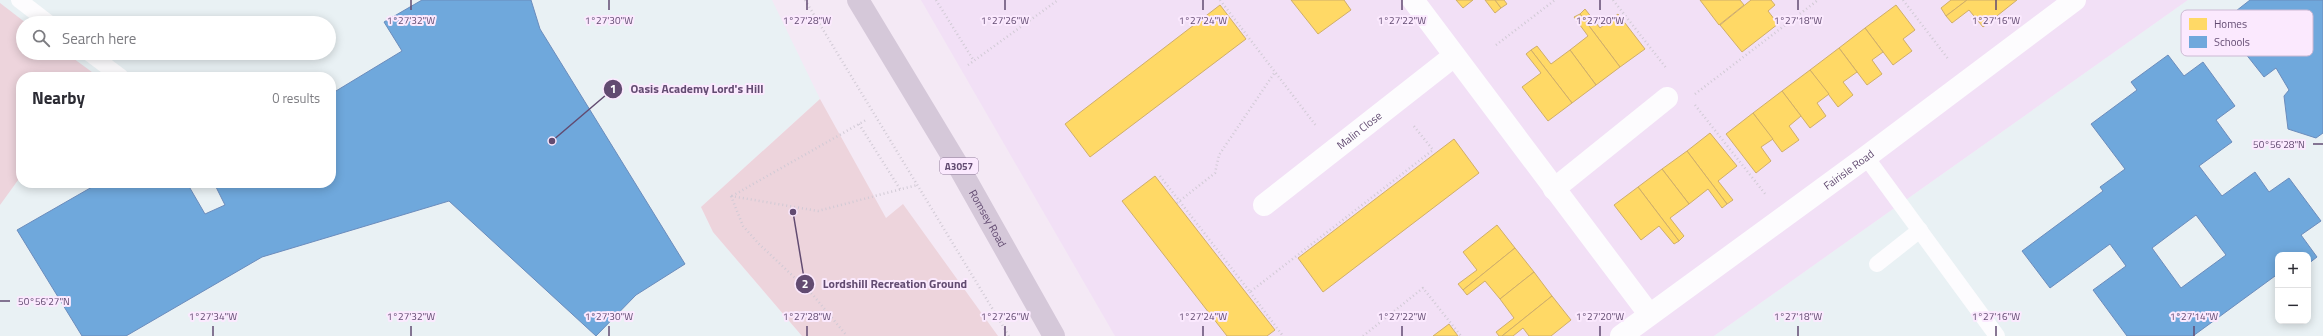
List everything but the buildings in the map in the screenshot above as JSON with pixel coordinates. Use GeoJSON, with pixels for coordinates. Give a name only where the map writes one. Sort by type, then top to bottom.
{"type":"FeatureCollection","features":[{"type":"Feature","properties":{"kind":"main road","name":"Romsey Road"},"geometry":{"type":"LineString","coordinates":[[858,0],[960,169],[1054,336]]}},
{"type":"Feature","properties":{"kind":"street"},"geometry":{"type":"LineString","coordinates":[[1412,0],[1650,314]]}},
{"type":"Feature","properties":{"kind":"street","name":"Fairisle Road"},"geometry":{"type":"LineString","coordinates":[[1621,336],[1866,158],[2075,0]]}},
{"type":"Feature","properties":{"kind":"street","name":"Malin Close"},"geometry":{"type":"LineString","coordinates":[[1264,205],[1454,56]]}},
{"type":"Feature","properties":{"kind":"street"},"geometry":{"type":"LineString","coordinates":[[1554,188],[1667,98]]}},
{"type":"Feature","properties":{"kind":"lane"},"geometry":{"type":"LineString","coordinates":[[19,0],[41,16]]}},
{"type":"Feature","properties":{"kind":"lane"},"geometry":{"type":"LineString","coordinates":[[99,60],[115,72]]}},
{"type":"Feature","properties":{"kind":"lane"},"geometry":{"type":"LineString","coordinates":[[1866,158],[1997,336]]}},
{"type":"Feature","properties":{"kind":"lane"},"geometry":{"type":"LineString","coordinates":[[1877,264],[1920,230]]}},
{"type":"Feature","properties":{"kind":"path"},"geometry":{"type":"LineString","coordinates":[[805,0],[1009,336]]}},
{"type":"Feature","properties":{"kind":"path"},"geometry":{"type":"LineString","coordinates":[[936,0],[974,62]]}},
{"type":"Feature","properties":{"kind":"path"},"geometry":{"type":"LineString","coordinates":[[968,65],[1058,0]]}},
{"type":"Feature","properties":{"kind":"path"},"geometry":{"type":"LineString","coordinates":[[1220,0],[1305,111]]}},
{"type":"Feature","properties":{"kind":"path"},"geometry":{"type":"LineString","coordinates":[[1496,45],[1555,0]]}},
{"type":"Feature","properties":{"kind":"path"},"geometry":{"type":"LineString","coordinates":[[1613,0],[1670,73]]}},
{"type":"Feature","properties":{"kind":"path"},"geometry":{"type":"LineString","coordinates":[[1690,98],[1818,0]]}},
{"type":"Feature","properties":{"kind":"path"},"geometry":{"type":"LineString","coordinates":[[1902,0],[1966,82]]}},
{"type":"Feature","properties":{"kind":"path"},"geometry":{"type":"LineString","coordinates":[[1178,202],[1215,173],[1219,155],[1275,72]]}},
{"type":"Feature","properties":{"kind":"path"},"geometry":{"type":"LineString","coordinates":[[1250,292],[1433,150],[1396,102]]}},
{"type":"Feature","properties":{"kind":"path"},"geometry":{"type":"LineString","coordinates":[[1694,104],[1783,218]]}},
{"type":"Feature","properties":{"kind":"path"},"geometry":{"type":"LineString","coordinates":[[731,196],[866,120]]}},
{"type":"Feature","properties":{"kind":"path"},"geometry":{"type":"LineString","coordinates":[[860,124],[900,188]]}},
{"type":"Feature","properties":{"kind":"path"},"geometry":{"type":"LineString","coordinates":[[1160,176],[1178,202],[1283,336]]}},
{"type":"Feature","properties":{"kind":"path"},"geometry":{"type":"LineString","coordinates":[[731,196],[818,211],[900,188],[917,185]]}},
{"type":"Feature","properties":{"kind":"path"},"geometry":{"type":"LineString","coordinates":[[731,196],[743,226],[759,244],[813,295],[836,320],[847,336]]}},
{"type":"Feature","properties":{"kind":"path"},"geometry":{"type":"LineString","coordinates":[[1363,336],[1423,288],[1461,336]]}},
{"type":"Feature","properties":{"kind":"shaded area"},"geometry":{"type":"Polygon","coordinates":[[[0,0],[772,0],[820,99],[701,207],[713,232],[802,336],[0,336],[0,0]]]}},
{"type":"Feature","properties":{"kind":"shaded area"},"geometry":{"type":"Polygon","coordinates":[[[921,0],[2188,0],[1714,336],[1115,336],[921,0]]]}},
{"type":"Feature","properties":{"kind":"shaded area"},"geometry":{"type":"Polygon","coordinates":[[[2188,0],[2323,0],[2323,336],[1714,336],[2188,0]]]}},
{"type":"Feature","properties":{"kind":"shaded area"},"geometry":{"type":"Polygon","coordinates":[[[0,3],[17,16],[16,60],[76,60],[92,72],[16,72],[16,183],[0,205],[0,3]]]}},
{"type":"Feature","properties":{"kind":"shaded area"},"geometry":{"type":"Polygon","coordinates":[[[820,99],[886,218],[903,204],[998,336],[802,336],[713,232],[701,207],[820,99]]]}},
{"type":"Feature","properties":{"kind":"place","name":"Oasis Academy Lord's Hill"},"geometry":{"type":"Point","coordinates":[552,141]}},
{"type":"Feature","properties":{"kind":"place","name":"Lordshill Recreation Ground"},"geometry":{"type":"Point","coordinates":[793,212]}}]}
